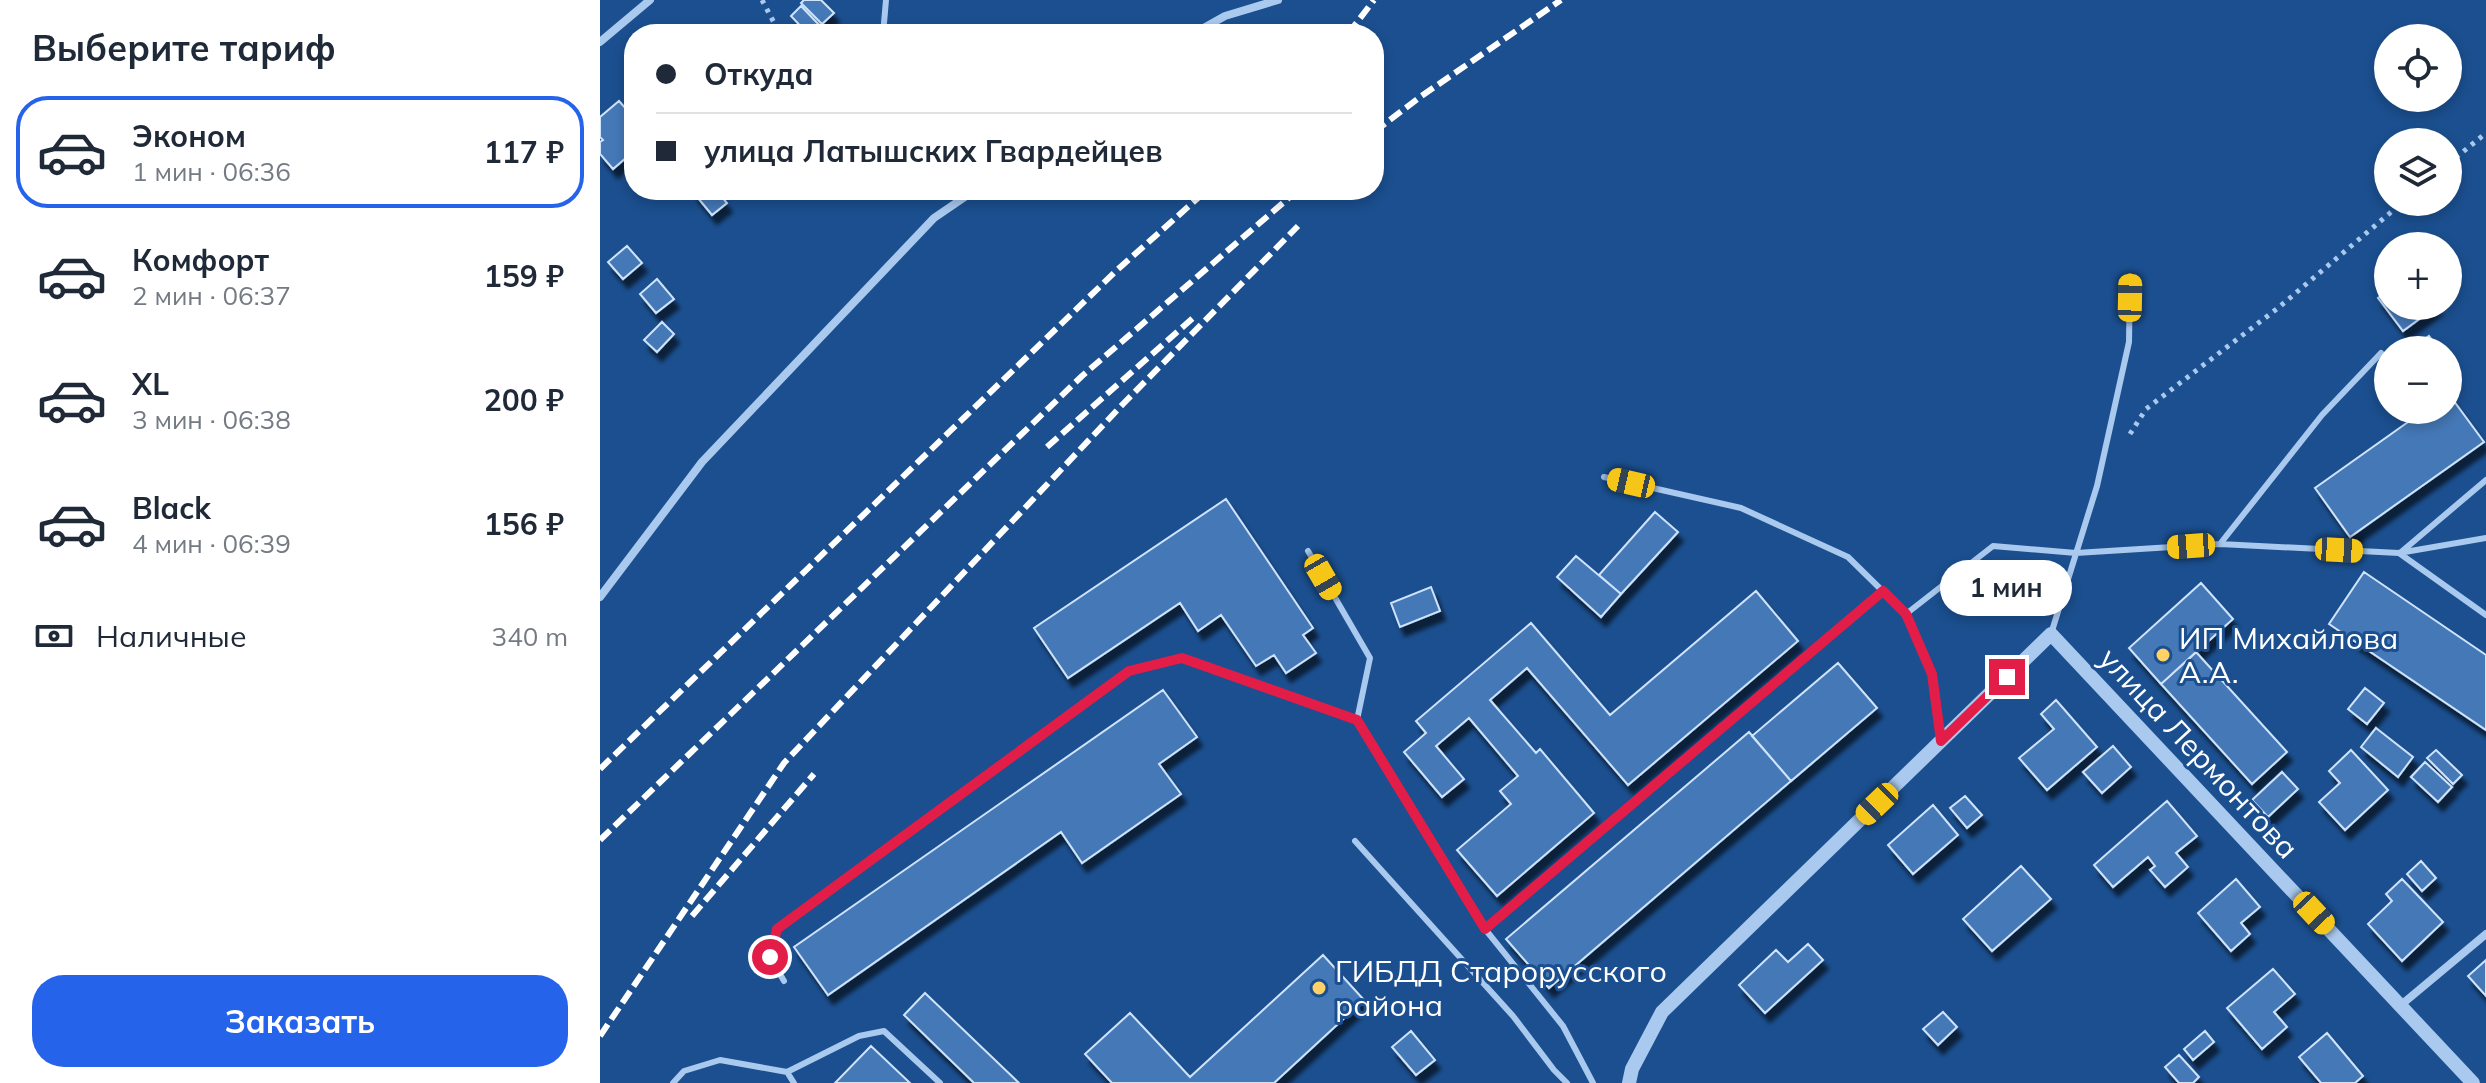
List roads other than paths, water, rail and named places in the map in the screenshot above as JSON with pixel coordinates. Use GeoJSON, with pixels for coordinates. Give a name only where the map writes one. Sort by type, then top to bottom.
{"type":"FeatureCollection","features":[{"type":"Feature","properties":{"kind":"street"},"geometry":{"type":"LineString","coordinates":[[600,42],[650,0]]}},
{"type":"Feature","properties":{"kind":"street"},"geometry":{"type":"LineString","coordinates":[[1211,24],[1225,16],[1278,0]]}},
{"type":"Feature","properties":{"kind":"street"},"geometry":{"type":"LineString","coordinates":[[600,597],[702,462],[934,218],[960,200]]}},
{"type":"Feature","properties":{"kind":"street"},"geometry":{"type":"LineString","coordinates":[[1629,1083],[1632,1069],[1662,1012],[2051,634]]}},
{"type":"Feature","properties":{"kind":"street","name":"улица Лермонтова"},"geometry":{"type":"LineString","coordinates":[[2051,634],[2473,1083]]}},
{"type":"Feature","properties":{"kind":"street"},"geometry":{"type":"LineString","coordinates":[[2401,1005],[2486,934]]}},
{"type":"Feature","properties":{"kind":"lane"},"geometry":{"type":"LineString","coordinates":[[884,23],[886,0]]}},
{"type":"Feature","properties":{"kind":"lane"},"geometry":{"type":"LineString","coordinates":[[2051,634],[2097,486],[2129,342],[2130,276]]}},
{"type":"Feature","properties":{"kind":"lane"},"geometry":{"type":"LineString","coordinates":[[2220,544],[2322,415],[2374,360]]}},
{"type":"Feature","properties":{"kind":"lane"},"geometry":{"type":"LineString","coordinates":[[1604,477],[1741,508],[1848,557],[1906,614],[1932,674],[1941,741]]}},
{"type":"Feature","properties":{"kind":"lane"},"geometry":{"type":"LineString","coordinates":[[2399,553],[2486,480]]}},
{"type":"Feature","properties":{"kind":"lane"},"geometry":{"type":"LineString","coordinates":[[1906,614],[1993,546],[2076,553],[2220,544],[2399,553],[2486,538]]}},
{"type":"Feature","properties":{"kind":"lane"},"geometry":{"type":"LineString","coordinates":[[1308,551],[1370,658],[1357,720]]}},
{"type":"Feature","properties":{"kind":"lane"},"geometry":{"type":"LineString","coordinates":[[2399,553],[2486,615]]}},
{"type":"Feature","properties":{"kind":"lane"},"geometry":{"type":"LineString","coordinates":[[1485,929],[1883,591]]}},
{"type":"Feature","properties":{"kind":"lane"},"geometry":{"type":"LineString","coordinates":[[784,981],[770,957],[777,929],[1129,671],[1182,658],[1357,720],[1485,929],[1563,1026],[1593,1083]]}},
{"type":"Feature","properties":{"kind":"lane"},"geometry":{"type":"LineString","coordinates":[[1355,841],[1513,1016],[1567,1083]]}},
{"type":"Feature","properties":{"kind":"lane"},"geometry":{"type":"LineString","coordinates":[[673,1083],[684,1071],[720,1060],[787,1072],[859,1036],[884,1031],[940,1083]]}},
{"type":"Feature","properties":{"kind":"lane"},"geometry":{"type":"LineString","coordinates":[[787,1072],[794,1083]]}},
{"type":"Feature","properties":{"kind":"railway"},"geometry":{"type":"LineString","coordinates":[[1356,24],[1374,0]]}},
{"type":"Feature","properties":{"kind":"railway"},"geometry":{"type":"LineString","coordinates":[[1384,124],[1561,0]]}},
{"type":"Feature","properties":{"kind":"railway"},"geometry":{"type":"LineString","coordinates":[[600,769],[1116,271],[1196,200]]}},
{"type":"Feature","properties":{"kind":"railway"},"geometry":{"type":"LineString","coordinates":[[600,840],[1082,376],[1286,200]]}},
{"type":"Feature","properties":{"kind":"railway"},"geometry":{"type":"LineString","coordinates":[[600,1036],[784,763],[1123,404],[1298,226]]}},
{"type":"Feature","properties":{"kind":"railway"},"geometry":{"type":"LineString","coordinates":[[1047,447],[1193,318]]}},
{"type":"Feature","properties":{"kind":"railway"},"geometry":{"type":"LineString","coordinates":[[692,916],[814,774]]}},
{"type":"Feature","properties":{"kind":"place","name":"ИП Михайлова А.А."},"geometry":{"type":"Point","coordinates":[2163,655]}},
{"type":"Feature","properties":{"kind":"place","name":"ГИБДД Старорусского района"},"geometry":{"type":"Point","coordinates":[1319,988]}}]}
